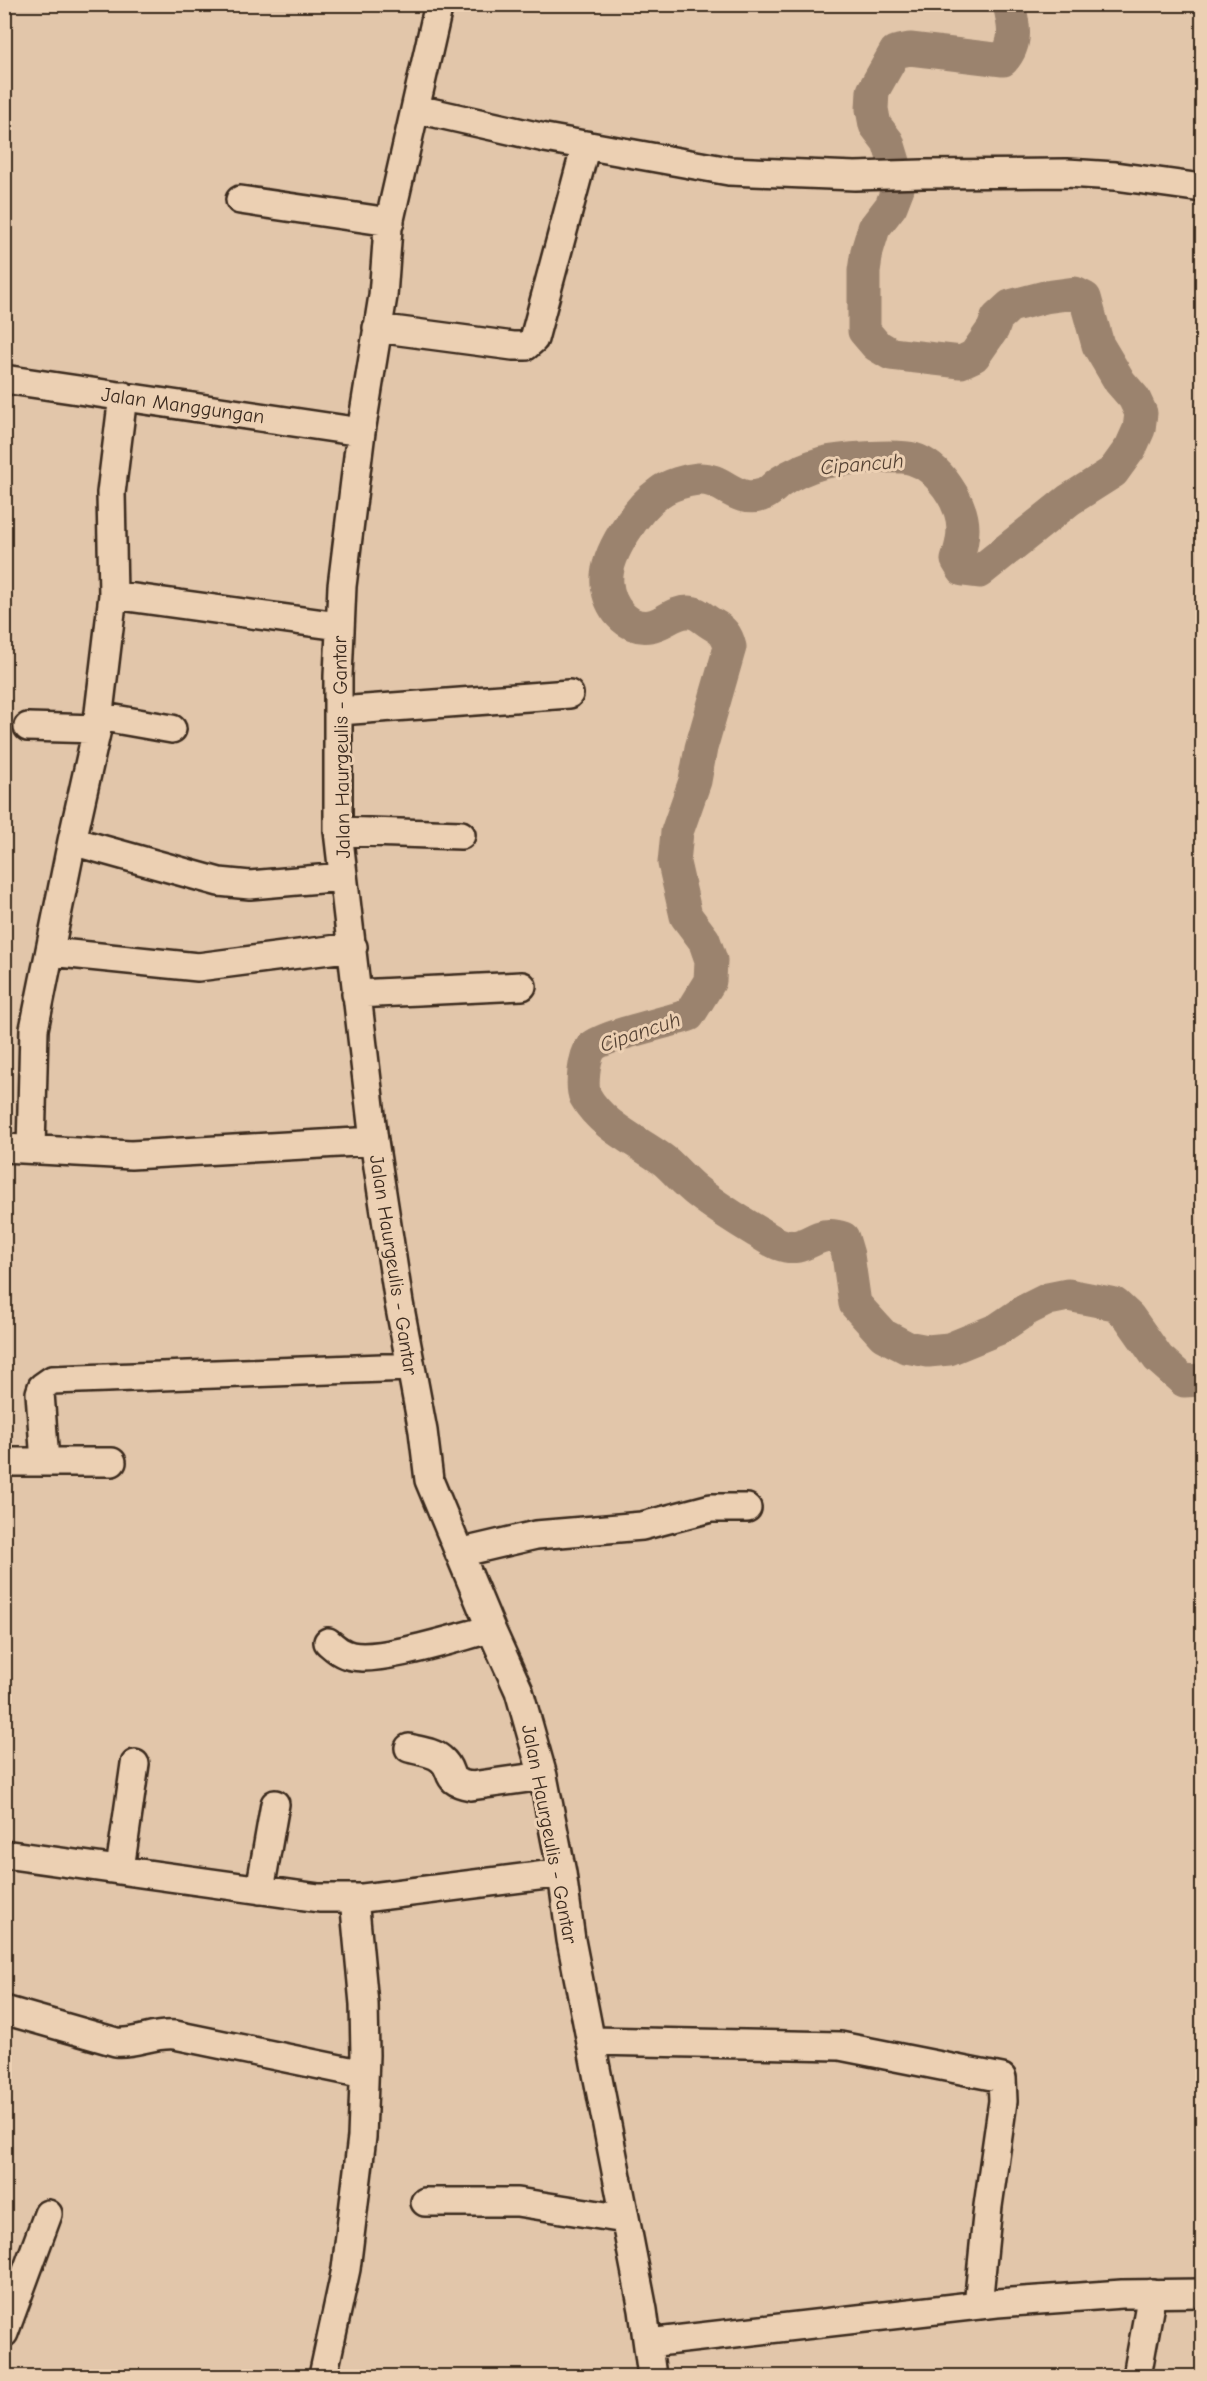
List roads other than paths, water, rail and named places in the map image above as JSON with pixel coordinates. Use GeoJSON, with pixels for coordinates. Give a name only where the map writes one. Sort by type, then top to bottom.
{"type":"FeatureCollection","features":[{"type":"Feature","properties":{"kind":"street","name":"Jalan Haurgeulis - Gantar"},"geometry":{"type":"LineString","coordinates":[[440,4],[390,222],[383,296],[361,432],[342,586],[339,626],[338,831],[374,1141],[429,1479],[490,1629],[519,1691],[543,1776],[562,1873],[571,1940],[626,2219],[652,2376]]}},
{"type":"Feature","properties":{"kind":"street"},"geometry":{"type":"LineString","coordinates":[[414,119],[586,145],[729,171],[855,176],[1067,173],[1115,176],[1203,188]]}},
{"type":"Feature","properties":{"kind":"street"},"geometry":{"type":"LineString","coordinates":[[377,328],[513,346],[526,346],[534,339],[586,145]]}},
{"type":"Feature","properties":{"kind":"street"},"geometry":{"type":"LineString","coordinates":[[240,200],[390,222]]}},
{"type":"Feature","properties":{"kind":"street","name":"Jalan Manggungan"},"geometry":{"type":"LineString","coordinates":[[4,379],[361,432]]}},
{"type":"Feature","properties":{"kind":"street"},"geometry":{"type":"LineString","coordinates":[[123,396],[112,483],[113,595],[98,722],[34,1029],[18,1148],[131,1155],[374,1141]]}},
{"type":"Feature","properties":{"kind":"street"},"geometry":{"type":"LineString","coordinates":[[113,595],[339,626]]}},
{"type":"Feature","properties":{"kind":"street"},"geometry":{"type":"LineString","coordinates":[[339,711],[569,694]]}},
{"type":"Feature","properties":{"kind":"street"},"geometry":{"type":"LineString","coordinates":[[28,727],[98,722],[172,729]]}},
{"type":"Feature","properties":{"kind":"street"},"geometry":{"type":"LineString","coordinates":[[338,831],[461,835]]}},
{"type":"Feature","properties":{"kind":"street"},"geometry":{"type":"LineString","coordinates":[[72,840],[219,882],[250,885],[343,877]]}},
{"type":"Feature","properties":{"kind":"street"},"geometry":{"type":"LineString","coordinates":[[50,952],[198,966],[353,947]]}},
{"type":"Feature","properties":{"kind":"street"},"geometry":{"type":"LineString","coordinates":[[356,994],[522,986]]}},
{"type":"Feature","properties":{"kind":"street"},"geometry":{"type":"LineString","coordinates":[[45,1462],[40,1393],[42,1387],[52,1380],[410,1367]]}},
{"type":"Feature","properties":{"kind":"street"},"geometry":{"type":"LineString","coordinates":[[4,1462],[112,1462]]}},
{"type":"Feature","properties":{"kind":"street"},"geometry":{"type":"LineString","coordinates":[[459,1553],[536,1535],[642,1526],[711,1508],[747,1508]]}},
{"type":"Feature","properties":{"kind":"street"},"geometry":{"type":"LineString","coordinates":[[328,1642],[340,1653],[364,1658],[394,1653],[490,1629]]}},
{"type":"Feature","properties":{"kind":"street"},"geometry":{"type":"LineString","coordinates":[[409,1748],[443,1760],[451,1779],[459,1784],[480,1785],[543,1776]]}},
{"type":"Feature","properties":{"kind":"street"},"geometry":{"type":"LineString","coordinates":[[120,1869],[135,1764]]}},
{"type":"Feature","properties":{"kind":"street"},"geometry":{"type":"LineString","coordinates":[[260,1890],[274,1804]]}},
{"type":"Feature","properties":{"kind":"street"},"geometry":{"type":"LineString","coordinates":[[4,1854],[319,1899],[354,1898],[562,1873]]}},
{"type":"Feature","properties":{"kind":"street"},"geometry":{"type":"LineString","coordinates":[[323,2376],[346,2269],[362,2137],[364,2004],[354,1898]]}},
{"type":"Feature","properties":{"kind":"street"},"geometry":{"type":"LineString","coordinates":[[4,2010],[116,2042],[128,2042],[158,2035],[174,2035],[364,2074]]}},
{"type":"Feature","properties":{"kind":"street"},"geometry":{"type":"LineString","coordinates":[[591,2041],[840,2046],[1002,2078],[1003,2102],[988,2206],[978,2305]]}},
{"type":"Feature","properties":{"kind":"street"},"geometry":{"type":"LineString","coordinates":[[425,2202],[517,2202],[626,2219]]}},
{"type":"Feature","properties":{"kind":"street"},"geometry":{"type":"LineString","coordinates":[[4,2333],[48,2214]]}},
{"type":"Feature","properties":{"kind":"street"},"geometry":{"type":"LineString","coordinates":[[1137,2376],[1152,2293]]}},
{"type":"Feature","properties":{"kind":"street"},"geometry":{"type":"LineString","coordinates":[[648,2343],[978,2305],[1122,2294],[1203,2293]]}},
{"type":"Feature","properties":{"kind":"waterway","name":"Cipancuh"},"geometry":{"type":"LineString","coordinates":[[1009,4],[1014,34],[1011,47],[1003,60],[910,49],[895,52],[873,91],[872,109],[875,125],[888,142],[899,178],[891,206],[874,228],[867,251],[864,271],[864,331],[876,345],[891,354],[961,362],[974,356],[993,329],[997,318],[1010,306],[1045,297],[1075,293],[1085,298],[1098,345],[1120,382],[1134,398],[1141,413],[1139,429],[1131,447],[1113,472],[1069,500],[979,572],[963,570],[957,560],[963,529],[959,508],[954,497],[940,477],[913,459],[881,457],[822,463],[790,476],[765,494],[753,497],[736,493],[707,479],[678,483],[664,489],[651,499],[632,520],[616,546],[607,572],[608,592],[620,615],[633,624],[650,626],[683,613],[695,613],[722,631],[730,647],[701,748],[695,781],[677,832],[674,863],[686,916],[704,940],[711,960],[710,981],[689,1015],[621,1034],[597,1043],[591,1048],[585,1065],[584,1092],[592,1107],[611,1125],[666,1162],[690,1186],[713,1203],[770,1240],[779,1244],[797,1246],[825,1236],[843,1238],[848,1255],[855,1304],[883,1335],[906,1347],[928,1351],[949,1349],[998,1329],[1026,1310],[1048,1299],[1068,1295],[1115,1304],[1129,1317],[1158,1358],[1184,1381],[1202,1380]]}}]}
